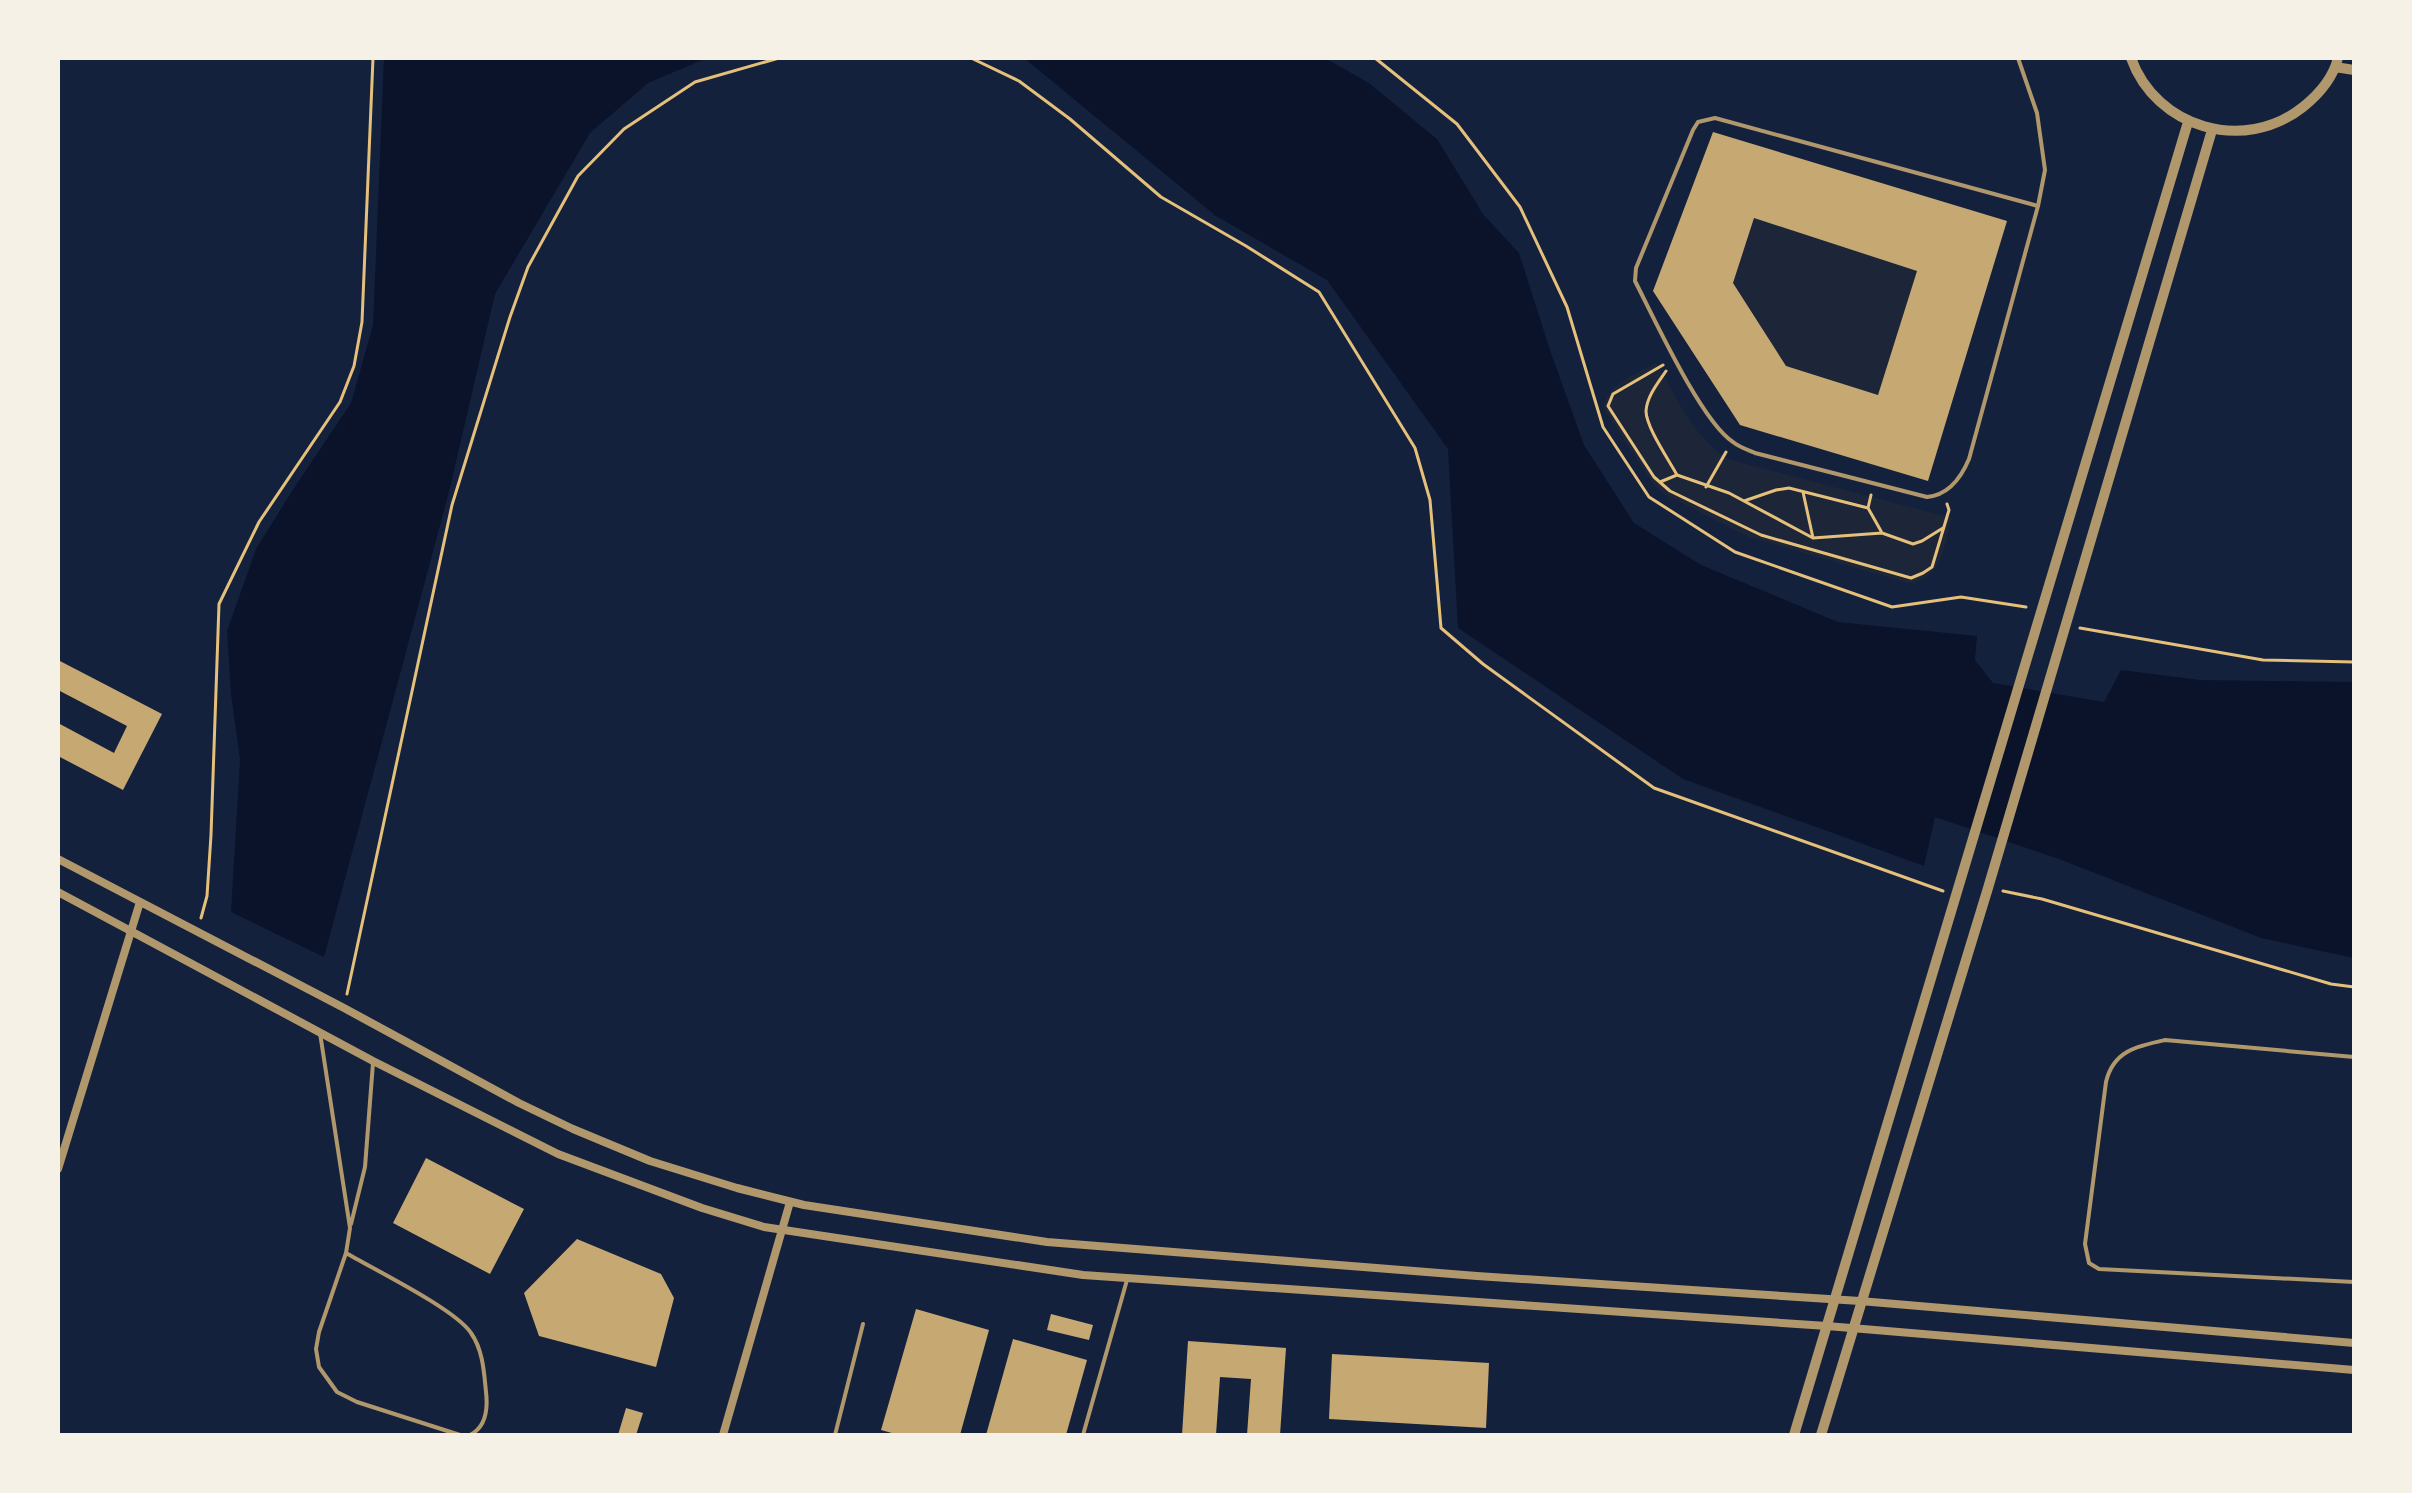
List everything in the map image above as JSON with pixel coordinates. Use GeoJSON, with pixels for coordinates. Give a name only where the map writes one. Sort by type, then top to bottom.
{"type":"FeatureCollection","features":[{"type":"Feature","properties":{"kind":"street"},"geometry":{"type":"LineString","coordinates":[[2131,58],[2137,75],[2159,102],[2188,122],[2212,130],[2256,130],[2289,118],[2316,96],[2337,63],[2354,70]]}},
{"type":"Feature","properties":{"kind":"street"},"geometry":{"type":"LineString","coordinates":[[1794,1435],[2188,122]]}},
{"type":"Feature","properties":{"kind":"street"},"geometry":{"type":"LineString","coordinates":[[1821,1435],[1988,888],[2212,130]]}},
{"type":"Feature","properties":{"kind":"street"},"geometry":{"type":"LineString","coordinates":[[58,859],[573,1129],[650,1161],[790,1202],[1047,1242],[1477,1276],[1860,1301],[2354,1343]]}},
{"type":"Feature","properties":{"kind":"street"},"geometry":{"type":"LineString","coordinates":[[58,892],[373,1061],[558,1154],[702,1208],[782,1231],[1083,1275],[1827,1326],[2354,1370]]}},
{"type":"Feature","properties":{"kind":"street"},"geometry":{"type":"LineString","coordinates":[[58,1169],[140,902]]}},
{"type":"Feature","properties":{"kind":"street"},"geometry":{"type":"LineString","coordinates":[[723,1435],[790,1202]]}},
{"type":"Feature","properties":{"kind":"lane"},"geometry":{"type":"LineString","coordinates":[[2018,58],[2037,113],[2045,170],[2038,206],[1969,459],[1962,476],[1939,496],[1927,497],[1755,453],[1732,442],[1707,413],[1635,281],[1636,268],[1693,130],[1698,122],[1705,119],[1715,118],[1765,131],[2038,206]]}},
{"type":"Feature","properties":{"kind":"lane"},"geometry":{"type":"LineString","coordinates":[[319,1031],[350,1228]]}},
{"type":"Feature","properties":{"kind":"lane"},"geometry":{"type":"LineString","coordinates":[[2354,1057],[2165,1040],[2121,1055],[2109,1067],[2106,1082],[2085,1244],[2089,1263],[2099,1269],[2354,1282]]}},
{"type":"Feature","properties":{"kind":"lane"},"geometry":{"type":"LineString","coordinates":[[373,1061],[365,1167],[346,1253],[319,1332],[316,1349],[319,1367],[337,1392],[357,1402],[460,1435]]}},
{"type":"Feature","properties":{"kind":"lane"},"geometry":{"type":"LineString","coordinates":[[346,1253],[449,1313],[470,1331],[479,1348],[487,1398],[485,1419],[470,1435]]}},
{"type":"Feature","properties":{"kind":"lane"},"geometry":{"type":"LineString","coordinates":[[1083,1435],[1127,1278]]}},
{"type":"Feature","properties":{"kind":"lane"},"geometry":{"type":"LineString","coordinates":[[835,1435],[863,1324]]}},
{"type":"Feature","properties":{"kind":"path"},"geometry":{"type":"LineString","coordinates":[[197,933],[207,896],[219,604],[259,522],[340,402],[354,366],[362,322],[373,58]]}},
{"type":"Feature","properties":{"kind":"path"},"geometry":{"type":"LineString","coordinates":[[344,1008],[452,505],[528,267],[578,176],[624,129],[695,82],[779,58]]}},
{"type":"Feature","properties":{"kind":"path"},"geometry":{"type":"LineString","coordinates":[[971,58],[1032,90],[1161,197],[1319,292],[1415,448],[1430,500],[1441,628],[1483,664],[1654,788],[1945,892],[1957,886]]}},
{"type":"Feature","properties":{"kind":"path"},"geometry":{"type":"LineString","coordinates":[[1375,58],[1457,124],[1520,207],[1567,307],[1603,427],[1649,497],[1735,552],[1892,607],[1961,597],[2019,605],[2041,612]]}},
{"type":"Feature","properties":{"kind":"path"},"geometry":{"type":"LineString","coordinates":[[1675,358],[1653,390],[1646,409],[1647,420],[1677,475],[1744,501],[1813,538],[1882,533],[1913,544],[1943,528]]}},
{"type":"Feature","properties":{"kind":"path"},"geometry":{"type":"LineString","coordinates":[[1675,358],[1613,394],[1608,406],[1654,477],[1670,491],[1761,535],[1911,578],[1932,567],[1949,510],[1944,492]]}},
{"type":"Feature","properties":{"kind":"path"},"geometry":{"type":"LineString","coordinates":[[1706,487],[1732,442]]}},
{"type":"Feature","properties":{"kind":"path"},"geometry":{"type":"LineString","coordinates":[[1660,482],[1677,475]]}},
{"type":"Feature","properties":{"kind":"path"},"geometry":{"type":"LineString","coordinates":[[1874,483],[1868,508],[1882,533]]}},
{"type":"Feature","properties":{"kind":"path"},"geometry":{"type":"LineString","coordinates":[[1744,501],[1789,488],[1868,508]]}},
{"type":"Feature","properties":{"kind":"path"},"geometry":{"type":"LineString","coordinates":[[1803,492],[1813,538]]}},
{"type":"Feature","properties":{"kind":"path"},"geometry":{"type":"LineString","coordinates":[[2065,625],[2263,660],[2354,662]]}},
{"type":"Feature","properties":{"kind":"path"},"geometry":{"type":"LineString","coordinates":[[1988,888],[2042,899],[2331,984],[2354,987]]}},
{"type":"Feature","properties":{"kind":"shaded area"},"geometry":{"type":"Polygon","coordinates":[[[384,58],[707,58],[648,83],[590,133],[495,294],[449,492],[324,957],[231,912],[240,759],[231,695],[227,631],[256,549],[351,403],[373,325],[384,58]]]}},
{"type":"Feature","properties":{"kind":"shaded area"},"geometry":{"type":"Polygon","coordinates":[[[1024,58],[1325,58],[1369,83],[1437,139],[1483,214],[1519,253],[1584,445],[1634,523],[1701,565],[1838,622],[1977,636],[1975,660],[1993,683],[2104,702],[2121,670],[2200,680],[2354,682],[2354,958],[2261,938],[2059,859],[1935,817],[1924,866],[1683,779],[1458,628],[1448,449],[1327,280],[1216,216],[1024,58]]]}},
{"type":"Feature","properties":{"kind":"shaded area"},"geometry":{"type":"Polygon","coordinates":[[[1754,218],[1917,271],[1878,395],[1786,366],[1733,283],[1754,218]]]}},
{"type":"Feature","properties":{"kind":"shaded area"},"geometry":{"type":"Polygon","coordinates":[[[1656,363],[1697,429],[1731,460],[1952,518],[1944,550],[1935,569],[1919,581],[1908,583],[1749,537],[1664,494],[1652,482],[1604,409],[1616,386],[1656,363]]]}},
{"type":"Feature","properties":{"kind":"building"},"geometry":{"type":"Polygon","coordinates":[[[1713,132],[2007,221],[1928,481],[1740,425],[1653,291],[1713,132]],[[1754,218],[1733,283],[1786,366],[1878,395],[1917,271],[1754,218]]]}},
{"type":"Feature","properties":{"kind":"building"},"geometry":{"type":"Polygon","coordinates":[[[58,660],[162,714],[123,790],[58,756],[58,723],[114,753],[127,726],[58,690],[58,660]]]}},
{"type":"Feature","properties":{"kind":"building"},"geometry":{"type":"Polygon","coordinates":[[[426,1158],[524,1209],[490,1274],[393,1223],[426,1158]]]}},
{"type":"Feature","properties":{"kind":"building"},"geometry":{"type":"Polygon","coordinates":[[[577,1239],[661,1274],[674,1298],[656,1367],[539,1336],[524,1293],[577,1239]]]}},
{"type":"Feature","properties":{"kind":"building"},"geometry":{"type":"Polygon","coordinates":[[[916,1309],[989,1330],[960,1435],[899,1435],[881,1430],[916,1309]]]}},
{"type":"Feature","properties":{"kind":"building"},"geometry":{"type":"Polygon","coordinates":[[[1051,1314],[1093,1325],[1089,1340],[1047,1330],[1051,1314]]]}},
{"type":"Feature","properties":{"kind":"building"},"geometry":{"type":"Polygon","coordinates":[[[1013,1339],[1087,1360],[1066,1435],[986,1435],[1013,1339]]]}},
{"type":"Feature","properties":{"kind":"building"},"geometry":{"type":"Polygon","coordinates":[[[1188,1341],[1286,1348],[1280,1435],[1247,1435],[1251,1379],[1220,1377],[1216,1435],[1182,1435],[1188,1341]]]}},
{"type":"Feature","properties":{"kind":"building"},"geometry":{"type":"Polygon","coordinates":[[[1332,1354],[1489,1363],[1486,1428],[1329,1419],[1332,1354]]]}},
{"type":"Feature","properties":{"kind":"building"},"geometry":{"type":"Polygon","coordinates":[[[626,1408],[643,1413],[636,1435],[618,1435],[626,1408]]]}}]}
